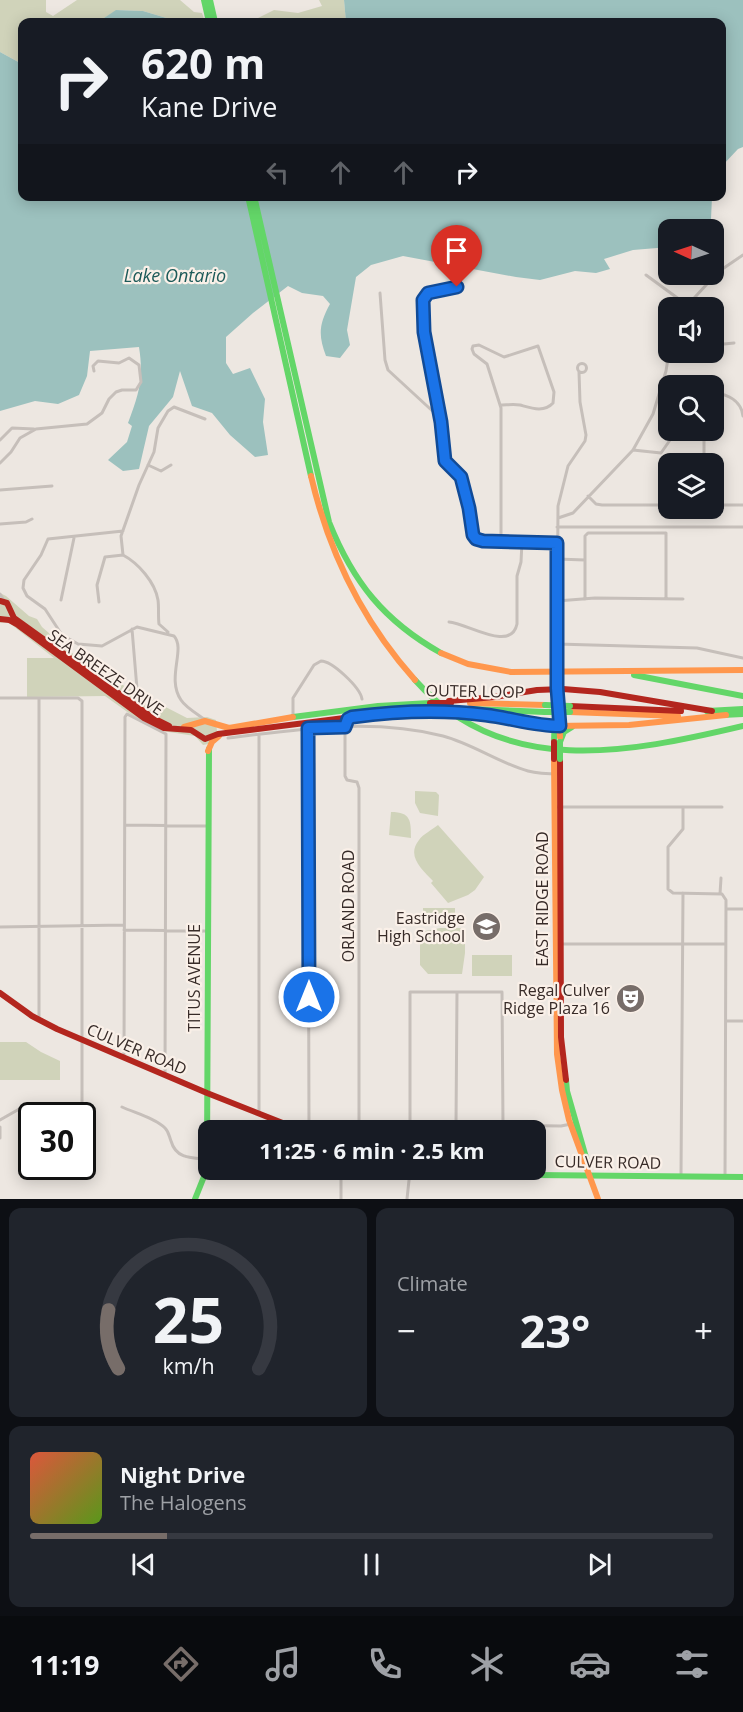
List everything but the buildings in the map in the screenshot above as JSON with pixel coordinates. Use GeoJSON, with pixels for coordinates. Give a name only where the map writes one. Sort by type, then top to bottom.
{"type":"FeatureCollection","features":[{"type":"Feature","properties":{"kind":"main road"},"geometry":{"type":"LineString","coordinates":[[204,0],[208,18]]}},
{"type":"Feature","properties":{"kind":"main road"},"geometry":{"type":"LineString","coordinates":[[210,0],[214,18]]}},
{"type":"Feature","properties":{"kind":"main road"},"geometry":{"type":"LineString","coordinates":[[249,201],[322,497],[336,542],[347,564],[370,598],[401,628],[437,651],[472,665],[493,670],[525,673],[743,670]]}},
{"type":"Feature","properties":{"kind":"main road"},"geometry":{"type":"LineString","coordinates":[[255,201],[318,503],[334,554],[344,577],[375,631],[401,664],[452,712],[470,724],[504,740],[535,748],[610,751],[653,746],[743,727]]}},
{"type":"Feature","properties":{"kind":"main road"},"geometry":{"type":"LineString","coordinates":[[1,619],[8,616],[10,612],[10,607],[3,601]]}},
{"type":"Feature","properties":{"kind":"main road","name":"SEA BREEZE DRIVE"},"geometry":{"type":"LineString","coordinates":[[10,612],[14,618],[156,720],[174,727],[199,724]]}},
{"type":"Feature","properties":{"kind":"main road","name":"SEA BREEZE DRIVE"},"geometry":{"type":"LineString","coordinates":[[1,619],[18,625],[147,721],[164,728],[190,730],[199,736]]}},
{"type":"Feature","properties":{"kind":"main road"},"geometry":{"type":"LineString","coordinates":[[590,672],[648,676],[743,696]]}},
{"type":"Feature","properties":{"kind":"main road"},"geometry":{"type":"LineString","coordinates":[[450,702],[494,697],[557,685],[712,711]]}},
{"type":"Feature","properties":{"kind":"main road","name":"EAST RIDGE ROAD"},"geometry":{"type":"LineString","coordinates":[[557,685],[558,944],[562,1052],[573,1124],[598,1199]]}},
{"type":"Feature","properties":{"kind":"main road","name":"OUTER LOOP"},"geometry":{"type":"LineString","coordinates":[[209,722],[228,728],[378,706],[450,702],[570,709],[712,711],[743,709]]}},
{"type":"Feature","properties":{"kind":"main road","name":"OUTER LOOP"},"geometry":{"type":"LineString","coordinates":[[211,736],[352,717],[435,710],[545,708]]}},
{"type":"Feature","properties":{"kind":"main road","name":"OUTER LOOP"},"geometry":{"type":"LineString","coordinates":[[570,709],[676,716],[743,714]]}},
{"type":"Feature","properties":{"kind":"main road"},"geometry":{"type":"LineString","coordinates":[[460,711],[557,726],[629,725],[726,715]]}},
{"type":"Feature","properties":{"kind":"main road"},"geometry":{"type":"LineString","coordinates":[[209,722],[214,729],[211,736],[205,739],[199,736],[196,730],[199,724],[209,722]]}},
{"type":"Feature","properties":{"kind":"main road"},"geometry":{"type":"LineString","coordinates":[[557,742],[565,731],[576,726]]}},
{"type":"Feature","properties":{"kind":"main road"},"geometry":{"type":"LineString","coordinates":[[208,753],[213,740],[228,735]]}},
{"type":"Feature","properties":{"kind":"main road","name":"TITUS AVENUE"},"geometry":{"type":"LineString","coordinates":[[199,736],[208,753]]}},
{"type":"Feature","properties":{"kind":"main road","name":"TITUS AVENUE"},"geometry":{"type":"LineString","coordinates":[[207,1120],[208,753],[211,736]]}},
{"type":"Feature","properties":{"kind":"main road","name":"CULVER ROAD"},"geometry":{"type":"LineString","coordinates":[[0,993],[39,1020],[82,1040],[275,1120]]}},
{"type":"Feature","properties":{"kind":"main road","name":"CULVER ROAD"},"geometry":{"type":"LineString","coordinates":[[546,1175],[743,1177]]}},
{"type":"Feature","properties":{"kind":"main road","name":"TITUS AVENUE"},"geometry":{"type":"LineString","coordinates":[[195,1199],[203,1180]]}},
{"type":"Feature","properties":{"kind":"street"},"geometry":{"type":"LineString","coordinates":[[694,297],[718,272],[743,255]]}},
{"type":"Feature","properties":{"kind":"street"},"geometry":{"type":"LineString","coordinates":[[646,275],[674,297]]}},
{"type":"Feature","properties":{"kind":"street"},"geometry":{"type":"LineString","coordinates":[[457,287],[428,293],[423,300],[424,332],[445,461],[461,477],[473,535],[479,540],[557,543]]}},
{"type":"Feature","properties":{"kind":"street"},"geometry":{"type":"LineString","coordinates":[[380,293],[385,360],[388,370],[439,417]]}},
{"type":"Feature","properties":{"kind":"street"},"geometry":{"type":"LineString","coordinates":[[724,344],[734,343]]}},
{"type":"Feature","properties":{"kind":"street"},"geometry":{"type":"LineString","coordinates":[[500,405],[545,408],[553,403],[554,392],[538,346],[504,357],[477,345],[473,346],[472,351],[487,364],[500,405],[501,541]]}},
{"type":"Feature","properties":{"kind":"street"},"geometry":{"type":"LineString","coordinates":[[481,358],[488,350]]}},
{"type":"Feature","properties":{"kind":"street"},"geometry":{"type":"LineString","coordinates":[[0,440],[12,428],[36,429],[87,424],[102,413],[109,399],[116,392],[136,390],[141,382],[139,365],[127,358],[120,363],[98,361],[93,366],[94,371]]}},
{"type":"Feature","properties":{"kind":"street"},"geometry":{"type":"LineString","coordinates":[[558,518],[573,513],[633,450],[653,414],[667,363]]}},
{"type":"Feature","properties":{"kind":"street","name":"EAST RIDGE ROAD"},"geometry":{"type":"LineString","coordinates":[[557,685],[559,501],[567,467],[586,435],[580,402],[579,372]]}},
{"type":"Feature","properties":{"kind":"street"},"geometry":{"type":"LineString","coordinates":[[724,395],[737,402],[743,416]]}},
{"type":"Feature","properties":{"kind":"street"},"geometry":{"type":"LineString","coordinates":[[123,555],[121,536],[154,452],[158,428],[170,409],[174,407],[179,407],[205,419]]}},
{"type":"Feature","properties":{"kind":"street"},"geometry":{"type":"LineString","coordinates":[[0,463],[20,438],[36,429]]}},
{"type":"Feature","properties":{"kind":"street"},"geometry":{"type":"LineString","coordinates":[[633,450],[661,453],[669,441]]}},
{"type":"Feature","properties":{"kind":"street"},"geometry":{"type":"LineString","coordinates":[[148,465],[161,471],[171,465]]}},
{"type":"Feature","properties":{"kind":"street"},"geometry":{"type":"LineString","coordinates":[[0,490],[52,486]]}},
{"type":"Feature","properties":{"kind":"street"},"geometry":{"type":"LineString","coordinates":[[588,496],[596,504],[602,505],[658,505]]}},
{"type":"Feature","properties":{"kind":"street"},"geometry":{"type":"LineString","coordinates":[[724,505],[743,505]]}},
{"type":"Feature","properties":{"kind":"street"},"geometry":{"type":"LineString","coordinates":[[0,524],[26,522],[32,519]]}},
{"type":"Feature","properties":{"kind":"street"},"geometry":{"type":"LineString","coordinates":[[557,527],[743,527]]}},
{"type":"Feature","properties":{"kind":"street"},"geometry":{"type":"LineString","coordinates":[[123,531],[48,539],[41,555],[24,580],[27,596],[45,609],[62,635],[78,644],[102,646],[137,627],[170,633]]}},
{"type":"Feature","properties":{"kind":"street"},"geometry":{"type":"LineString","coordinates":[[585,599],[585,536],[588,533],[666,533],[666,598]]}},
{"type":"Feature","properties":{"kind":"street"},"geometry":{"type":"LineString","coordinates":[[61,600],[75,537]]}},
{"type":"Feature","properties":{"kind":"street"},"geometry":{"type":"LineString","coordinates":[[449,622],[458,622],[476,631],[501,637],[515,632],[517,576],[521,562],[522,542]]}},
{"type":"Feature","properties":{"kind":"street"},"geometry":{"type":"LineString","coordinates":[[99,602],[98,585],[105,557],[123,555],[134,562],[152,585],[158,598],[159,624],[177,638],[174,676],[176,688],[183,703],[209,722]]}},
{"type":"Feature","properties":{"kind":"street"},"geometry":{"type":"LineString","coordinates":[[557,559],[585,560]]}},
{"type":"Feature","properties":{"kind":"street"},"geometry":{"type":"LineString","coordinates":[[0,594],[3,601]]}},
{"type":"Feature","properties":{"kind":"street"},"geometry":{"type":"LineString","coordinates":[[557,601],[683,599]]}},
{"type":"Feature","properties":{"kind":"street"},"geometry":{"type":"LineString","coordinates":[[132,629],[137,689]]}},
{"type":"Feature","properties":{"kind":"street"},"geometry":{"type":"LineString","coordinates":[[557,644],[697,648],[743,658]]}},
{"type":"Feature","properties":{"kind":"street"},"geometry":{"type":"LineString","coordinates":[[293,717],[292,699],[313,666],[321,661],[328,662],[359,690],[362,699]]}},
{"type":"Feature","properties":{"kind":"street"},"geometry":{"type":"LineString","coordinates":[[0,698],[81,699],[82,1102]]}},
{"type":"Feature","properties":{"kind":"street"},"geometry":{"type":"LineString","coordinates":[[39,698],[39,1020]]}},
{"type":"Feature","properties":{"kind":"street"},"geometry":{"type":"LineString","coordinates":[[193,710],[199,718],[199,724]]}},
{"type":"Feature","properties":{"kind":"street"},"geometry":{"type":"LineString","coordinates":[[124,1058],[124,825],[126,715],[129,715],[166,734],[165,1075]]}},
{"type":"Feature","properties":{"kind":"street"},"geometry":{"type":"LineString","coordinates":[[345,727],[348,719],[352,717]]}},
{"type":"Feature","properties":{"kind":"street"},"geometry":{"type":"LineString","coordinates":[[337,719],[343,721],[345,727]]}},
{"type":"Feature","properties":{"kind":"street","name":"ORLAND ROAD"},"geometry":{"type":"LineString","coordinates":[[345,727],[345,776],[347,780],[357,782],[359,788],[360,1120]]}},
{"type":"Feature","properties":{"kind":"street"},"geometry":{"type":"LineString","coordinates":[[308,728],[309,1120]]}},
{"type":"Feature","properties":{"kind":"street"},"geometry":{"type":"LineString","coordinates":[[228,735],[308,728],[392,728],[430,733],[460,741],[529,772],[557,774]]}},
{"type":"Feature","properties":{"kind":"street"},"geometry":{"type":"LineString","coordinates":[[259,734],[259,1114]]}},
{"type":"Feature","properties":{"kind":"street"},"geometry":{"type":"LineString","coordinates":[[558,807],[722,807]]}},
{"type":"Feature","properties":{"kind":"street"},"geometry":{"type":"LineString","coordinates":[[683,807],[683,829],[668,845],[667,886],[670,892],[720,894],[725,898],[724,1177]]}},
{"type":"Feature","properties":{"kind":"street"},"geometry":{"type":"LineString","coordinates":[[124,825],[208,825]]}},
{"type":"Feature","properties":{"kind":"street"},"geometry":{"type":"LineString","coordinates":[[720,894],[722,878]]}},
{"type":"Feature","properties":{"kind":"street"},"geometry":{"type":"LineString","coordinates":[[681,1176],[683,893]]}},
{"type":"Feature","properties":{"kind":"street"},"geometry":{"type":"LineString","coordinates":[[726,909],[743,909]]}},
{"type":"Feature","properties":{"kind":"street"},"geometry":{"type":"LineString","coordinates":[[0,927],[124,925]]}},
{"type":"Feature","properties":{"kind":"street"},"geometry":{"type":"LineString","coordinates":[[124,930],[208,931]]}},
{"type":"Feature","properties":{"kind":"street"},"geometry":{"type":"LineString","coordinates":[[558,944],[726,944]]}},
{"type":"Feature","properties":{"kind":"street"},"geometry":{"type":"LineString","coordinates":[[456,1120],[457,991]]}},
{"type":"Feature","properties":{"kind":"street"},"geometry":{"type":"LineString","coordinates":[[409,1120],[410,992],[457,991],[502,992],[503,1120]]}},
{"type":"Feature","properties":{"kind":"street"},"geometry":{"type":"LineString","coordinates":[[726,1021],[743,1021]]}},
{"type":"Feature","properties":{"kind":"street"},"geometry":{"type":"LineString","coordinates":[[122,1107],[163,1126],[169,1134],[173,1147],[181,1155],[198,1159]]}},
{"type":"Feature","properties":{"kind":"street"},"geometry":{"type":"LineString","coordinates":[[0,1120],[18,1110]]}},
{"type":"Feature","properties":{"kind":"street"},"geometry":{"type":"LineString","coordinates":[[546,1124],[573,1124]]}},
{"type":"Feature","properties":{"kind":"street"},"geometry":{"type":"LineString","coordinates":[[0,1128],[0,1138]]}},
{"type":"Feature","properties":{"kind":"street"},"geometry":{"type":"LineString","coordinates":[[341,1180],[341,1199]]}},
{"type":"Feature","properties":{"kind":"street"},"geometry":{"type":"LineString","coordinates":[[407,1199],[409,1180]]}},
{"type":"Feature","properties":{"kind":"green space"},"geometry":{"type":"Polygon","coordinates":[[[0,0],[46,0],[46,12],[53,16],[77,0],[180,0],[194,12],[202,13],[204,18],[166,18],[143,11],[117,10],[104,18],[18,18],[18,62],[0,52],[0,0]]]}},
{"type":"Feature","properties":{"kind":"green space"},"geometry":{"type":"Polygon","coordinates":[[[319,0],[344,0],[346,18],[258,18],[274,10],[298,13],[322,6],[319,0]]]}},
{"type":"Feature","properties":{"kind":"green space"},"geometry":{"type":"Polygon","coordinates":[[[0,593],[29,616],[37,619],[42,627],[72,653],[113,680],[187,718],[207,717],[216,720],[217,732],[213,743],[203,745],[195,736],[162,731],[133,716],[105,696],[27,697],[27,658],[54,658],[8,622],[0,623],[0,593]]]}},
{"type":"Feature","properties":{"kind":"green space"},"geometry":{"type":"Polygon","coordinates":[[[415,791],[436,792],[439,795],[438,816],[420,813],[415,803],[415,791]]]}},
{"type":"Feature","properties":{"kind":"green space"},"geometry":{"type":"Polygon","coordinates":[[[391,812],[398,812],[409,819],[411,838],[389,835],[391,812]]]}},
{"type":"Feature","properties":{"kind":"green space"},"geometry":{"type":"Polygon","coordinates":[[[438,825],[484,877],[475,890],[448,903],[420,867],[414,851],[419,840],[438,825]]]}},
{"type":"Feature","properties":{"kind":"green space"},"geometry":{"type":"Polygon","coordinates":[[[423,908],[455,908],[455,922],[423,922],[423,908]]]}},
{"type":"Feature","properties":{"kind":"green space"},"geometry":{"type":"Polygon","coordinates":[[[440,928],[462,928],[465,932],[462,974],[428,974],[420,965],[420,932],[440,928]]]}},
{"type":"Feature","properties":{"kind":"green space"},"geometry":{"type":"Polygon","coordinates":[[[472,955],[512,955],[512,976],[472,976],[472,955]]]}},
{"type":"Feature","properties":{"kind":"green space"},"geometry":{"type":"Polygon","coordinates":[[[0,1042],[26,1042],[60,1061],[60,1080],[0,1080],[0,1042]]]}},
{"type":"Feature","properties":{"kind":"water"},"geometry":{"type":"Polygon","coordinates":[[[344,0],[743,0],[743,147],[726,162],[726,18],[346,18],[344,0]]]}},
{"type":"Feature","properties":{"kind":"water"},"geometry":{"type":"Polygon","coordinates":[[[116,10],[143,11],[166,18],[104,18],[116,10]]]}},
{"type":"Feature","properties":{"kind":"water","name":"Lake Ontario"},"geometry":{"type":"Polygon","coordinates":[[[0,52],[18,62],[18,201],[712,201],[711,219],[658,219],[658,248],[633,250],[604,259],[610,269],[596,273],[575,271],[540,280],[403,256],[371,265],[356,277],[347,330],[350,345],[340,358],[326,356],[322,342],[322,324],[330,304],[323,296],[302,293],[288,286],[226,337],[226,363],[233,374],[250,368],[265,399],[263,422],[268,455],[255,457],[230,435],[212,413],[192,406],[180,371],[173,397],[149,426],[139,469],[123,471],[108,460],[127,442],[132,426],[128,423],[141,377],[139,347],[90,351],[87,376],[79,395],[58,404],[35,401],[0,411],[0,52]]]}},
{"type":"Feature","properties":{"kind":"traffic: fast"},"geometry":{"type":"LineString","coordinates":[[204,0],[208,18]]}},
{"type":"Feature","properties":{"kind":"traffic: fast"},"geometry":{"type":"LineString","coordinates":[[210,0],[214,18]]}},
{"type":"Feature","properties":{"kind":"traffic: fast"},"geometry":{"type":"LineString","coordinates":[[249,201],[311,476]]}},
{"type":"Feature","properties":{"kind":"traffic: fast"},"geometry":{"type":"LineString","coordinates":[[255,201],[329,522],[338,544],[360,581],[387,613],[421,641],[441,653]]}},
{"type":"Feature","properties":{"kind":"traffic: fast"},"geometry":{"type":"LineString","coordinates":[[634,675],[743,696]]}},
{"type":"Feature","properties":{"kind":"traffic: fast"},"geometry":{"type":"LineString","coordinates":[[415,680],[450,712],[487,733],[527,745],[569,750],[612,749],[656,744],[743,726]]}},
{"type":"Feature","properties":{"kind":"traffic: fast"},"geometry":{"type":"LineString","coordinates":[[293,717],[378,706],[430,703]]}},
{"type":"Feature","properties":{"kind":"traffic: fast"},"geometry":{"type":"LineString","coordinates":[[545,705],[570,706]]}},
{"type":"Feature","properties":{"kind":"traffic: fast"},"geometry":{"type":"LineString","coordinates":[[470,709],[545,712]]}},
{"type":"Feature","properties":{"kind":"traffic: fast"},"geometry":{"type":"LineString","coordinates":[[554,742],[555,709]]}},
{"type":"Feature","properties":{"kind":"traffic: fast"},"geometry":{"type":"LineString","coordinates":[[707,711],[743,709]]}},
{"type":"Feature","properties":{"kind":"traffic: fast"},"geometry":{"type":"LineString","coordinates":[[435,710],[463,712]]}},
{"type":"Feature","properties":{"kind":"traffic: fast"},"geometry":{"type":"LineString","coordinates":[[545,712],[570,712]]}},
{"type":"Feature","properties":{"kind":"traffic: fast"},"geometry":{"type":"LineString","coordinates":[[722,715],[743,714]]}},
{"type":"Feature","properties":{"kind":"traffic: fast"},"geometry":{"type":"LineString","coordinates":[[560,742],[564,732],[572,727]]}},
{"type":"Feature","properties":{"kind":"traffic: fast"},"geometry":{"type":"LineString","coordinates":[[560,742],[560,759]]}},
{"type":"Feature","properties":{"kind":"traffic: fast"},"geometry":{"type":"LineString","coordinates":[[195,1199],[205,1174],[207,1154],[209,749]]}},
{"type":"Feature","properties":{"kind":"traffic: fast"},"geometry":{"type":"LineString","coordinates":[[566,1080],[587,1161]]}},
{"type":"Feature","properties":{"kind":"traffic: fast"},"geometry":{"type":"LineString","coordinates":[[546,1175],[743,1177]]}},
{"type":"Feature","properties":{"kind":"traffic: slow"},"geometry":{"type":"LineString","coordinates":[[311,476],[328,532],[350,585],[379,634],[415,680]]}},
{"type":"Feature","properties":{"kind":"traffic: slow"},"geometry":{"type":"LineString","coordinates":[[441,653],[468,664],[511,672],[743,670]]}},
{"type":"Feature","properties":{"kind":"traffic: slow"},"geometry":{"type":"LineString","coordinates":[[557,688],[560,737]]}},
{"type":"Feature","properties":{"kind":"traffic: slow"},"geometry":{"type":"LineString","coordinates":[[470,703],[545,705]]}},
{"type":"Feature","properties":{"kind":"traffic: slow"},"geometry":{"type":"LineString","coordinates":[[352,717],[435,710]]}},
{"type":"Feature","properties":{"kind":"traffic: slow"},"geometry":{"type":"LineString","coordinates":[[463,712],[554,726],[629,725],[726,715]]}},
{"type":"Feature","properties":{"kind":"traffic: slow"},"geometry":{"type":"LineString","coordinates":[[570,712],[678,716]]}},
{"type":"Feature","properties":{"kind":"traffic: slow"},"geometry":{"type":"LineString","coordinates":[[184,727],[205,721],[229,728],[293,717]]}},
{"type":"Feature","properties":{"kind":"traffic: slow"},"geometry":{"type":"LineString","coordinates":[[208,751],[212,742],[219,736]]}},
{"type":"Feature","properties":{"kind":"traffic: slow"},"geometry":{"type":"LineString","coordinates":[[554,759],[557,1054],[569,1120],[598,1199]]}},
{"type":"Feature","properties":{"kind":"traffic: jam"},"geometry":{"type":"LineString","coordinates":[[0,601],[7,603],[14,618],[153,718],[169,726]]}},
{"type":"Feature","properties":{"kind":"traffic: jam"},"geometry":{"type":"LineString","coordinates":[[0,619],[9,620],[18,625],[144,718],[164,728],[191,730],[205,739],[218,734],[352,717]]}},
{"type":"Feature","properties":{"kind":"traffic: jam"},"geometry":{"type":"LineString","coordinates":[[449,701],[563,689],[600,692],[712,711]]}},
{"type":"Feature","properties":{"kind":"traffic: jam"},"geometry":{"type":"LineString","coordinates":[[430,703],[451,703]]}},
{"type":"Feature","properties":{"kind":"traffic: jam"},"geometry":{"type":"LineString","coordinates":[[570,706],[681,711]]}},
{"type":"Feature","properties":{"kind":"traffic: jam"},"geometry":{"type":"LineString","coordinates":[[554,742],[554,759]]}},
{"type":"Feature","properties":{"kind":"traffic: jam"},"geometry":{"type":"LineString","coordinates":[[560,759],[561,1037],[566,1080]]}},
{"type":"Feature","properties":{"kind":"traffic: jam"},"geometry":{"type":"LineString","coordinates":[[0,993],[32,1016],[57,1029],[275,1120]]}},
{"type":"Feature","properties":{"kind":"place","name":"Eastridge High School"},"geometry":{"type":"Point","coordinates":[486,927]}},
{"type":"Feature","properties":{"kind":"place","name":"Regal Culver Ridge Plaza 16"},"geometry":{"type":"Point","coordinates":[631,999]}},
{"type":"Feature","properties":{"kind":"route"},"geometry":{"type":"LineString","coordinates":[[309,997],[308,728],[345,727],[348,719],[352,717],[435,710],[560,726],[557,688],[557,543],[476,539],[472,532],[461,477],[445,461],[441,422],[424,332],[423,300],[428,293],[457,287]]}}]}
